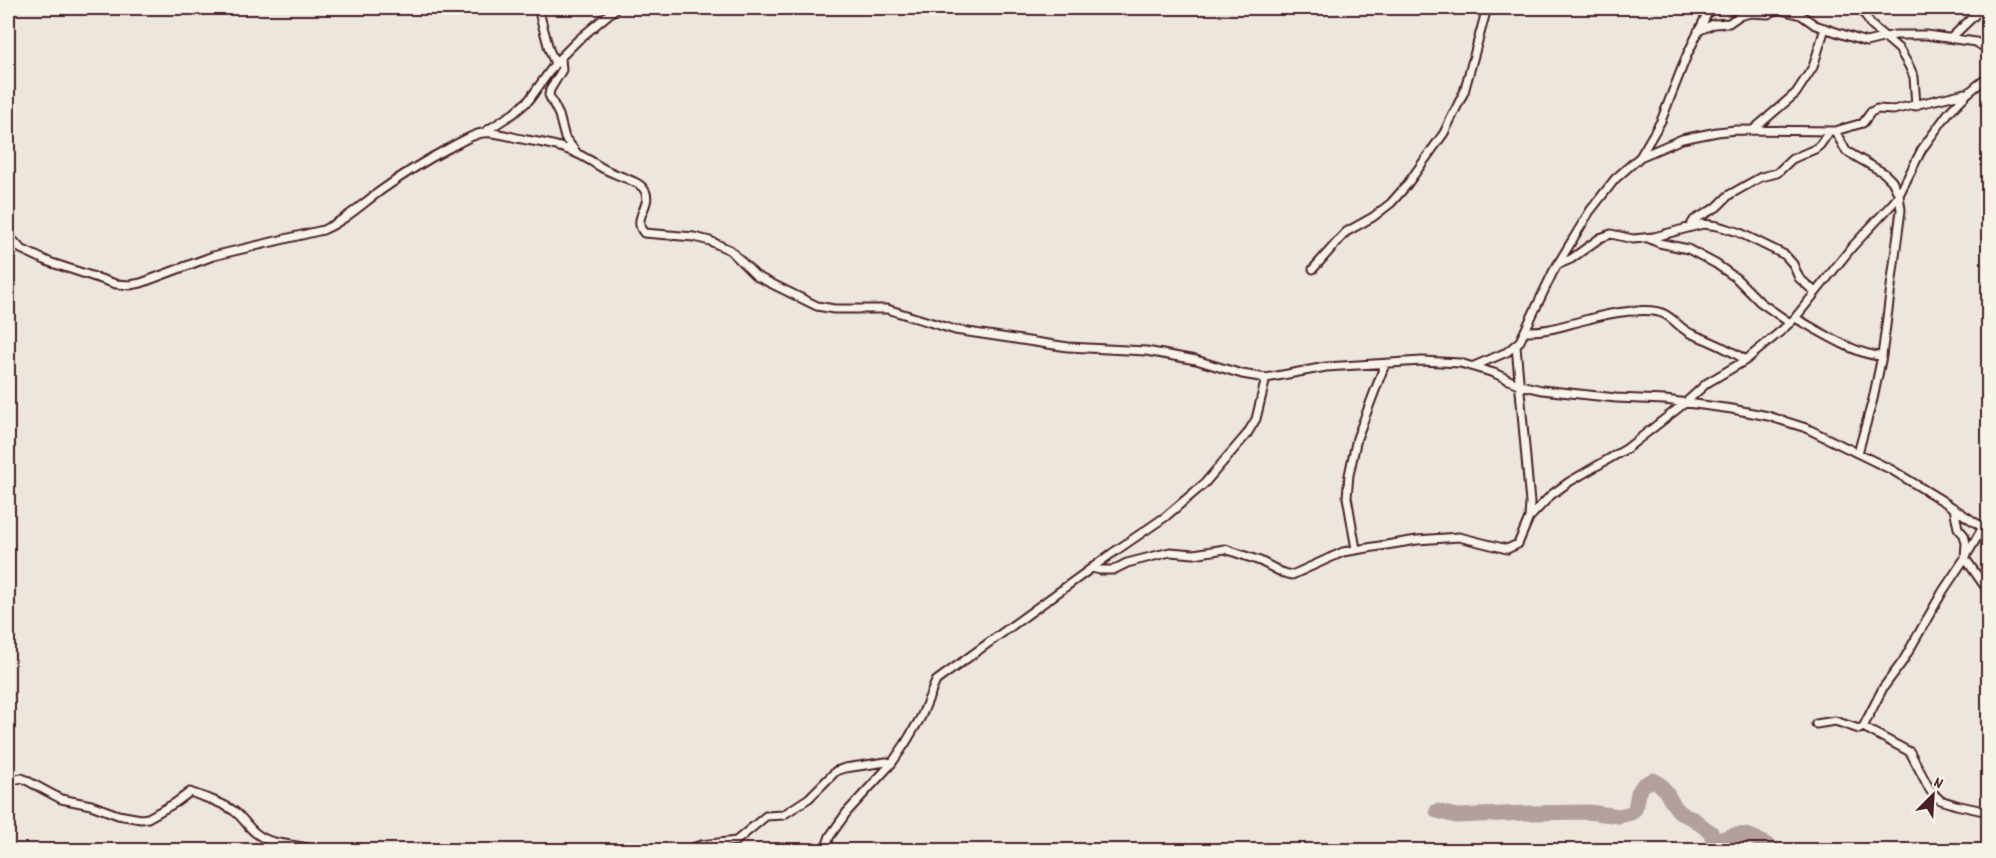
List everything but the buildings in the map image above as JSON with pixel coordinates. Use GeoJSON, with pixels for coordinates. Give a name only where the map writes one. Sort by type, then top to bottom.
{"type":"FeatureCollection","features":[{"type":"Feature","properties":{"kind":"street"},"geometry":{"type":"LineString","coordinates":[[538,8],[555,64]]}},
{"type":"Feature","properties":{"kind":"street"},"geometry":{"type":"LineString","coordinates":[[8,235],[21,249],[49,262],[116,284],[130,285],[213,256],[323,230],[337,224],[382,189],[435,155],[483,133],[509,117],[529,100],[555,64],[578,40],[616,8]]}},
{"type":"Feature","properties":{"kind":"street"},"geometry":{"type":"LineString","coordinates":[[1313,269],[1346,232],[1373,217],[1391,203],[1444,133],[1464,92],[1487,8]]}},
{"type":"Feature","properties":{"kind":"street"},"geometry":{"type":"LineString","coordinates":[[1640,157],[1661,121],[1698,31],[1710,8]]}},
{"type":"Feature","properties":{"kind":"street"},"geometry":{"type":"LineString","coordinates":[[1861,8],[1871,24],[1899,49],[1909,66],[1914,77],[1916,106]]}},
{"type":"Feature","properties":{"kind":"street"},"geometry":{"type":"LineString","coordinates":[[1950,38],[1977,13],[1987,8]]}},
{"type":"Feature","properties":{"kind":"street"},"geometry":{"type":"LineString","coordinates":[[1698,31],[1714,24],[1729,22],[1739,16],[1756,12],[1768,14],[1778,9],[1801,15],[1815,25],[1866,42],[1885,37],[1915,35],[1976,42],[1989,50]]}},
{"type":"Feature","properties":{"kind":"street"},"geometry":{"type":"LineString","coordinates":[[1753,130],[1796,93],[1813,67],[1825,28]]}},
{"type":"Feature","properties":{"kind":"street"},"geometry":{"type":"LineString","coordinates":[[561,58],[562,70],[549,95],[559,116],[565,138],[576,152]]}},
{"type":"Feature","properties":{"kind":"street"},"geometry":{"type":"LineString","coordinates":[[1529,518],[1551,495],[1626,449],[1707,383],[1746,360],[1771,341],[1792,321],[1899,195],[1922,149],[1949,112],[1989,76]]}},
{"type":"Feature","properties":{"kind":"street"},"geometry":{"type":"LineString","coordinates":[[1474,366],[1516,346],[1526,332],[1557,265],[1584,221],[1604,192],[1627,167],[1640,157],[1701,134],[1753,130],[1832,132],[1863,123],[1871,112],[1877,109],[1893,110],[1916,106],[1968,93]]}},
{"type":"Feature","properties":{"kind":"street"},"geometry":{"type":"LineString","coordinates":[[1832,132],[1846,151],[1884,173],[1892,181],[1899,195],[1900,218],[1882,356],[1858,453]]}},
{"type":"Feature","properties":{"kind":"street"},"geometry":{"type":"LineString","coordinates":[[1690,227],[1694,220],[1717,207],[1729,195],[1761,177],[1777,172],[1792,159],[1815,149],[1832,132]]}},
{"type":"Feature","properties":{"kind":"street"},"geometry":{"type":"LineString","coordinates":[[483,133],[553,144],[576,152],[606,172],[641,185],[648,196],[639,219],[641,230],[644,233],[694,237],[710,241],[730,250],[756,276],[817,306],[826,308],[887,309],[955,330],[1068,347],[1146,351],[1196,360],[1242,374],[1266,378],[1326,367],[1444,362],[1474,366],[1520,385],[1558,393],[1732,408],[1789,421],[1858,453],[1916,484],[1986,529],[1943,591],[1863,727]]}},
{"type":"Feature","properties":{"kind":"street"},"geometry":{"type":"LineString","coordinates":[[1557,265],[1571,259],[1600,238],[1611,234],[1634,239],[1648,238],[1703,224],[1737,232],[1774,248],[1789,258],[1799,278],[1815,292]]}},
{"type":"Feature","properties":{"kind":"street"},"geometry":{"type":"LineString","coordinates":[[1648,238],[1659,243],[1688,249],[1716,264],[1736,278],[1760,302],[1792,321],[1860,351],[1882,356]]}},
{"type":"Feature","properties":{"kind":"street"},"geometry":{"type":"LineString","coordinates":[[1526,332],[1550,330],[1589,318],[1656,311],[1665,314],[1690,334],[1701,336],[1746,360]]}},
{"type":"Feature","properties":{"kind":"street"},"geometry":{"type":"LineString","coordinates":[[1092,568],[1113,570],[1127,563],[1170,552],[1194,554],[1221,548],[1253,558],[1292,575],[1343,552],[1417,540],[1459,537],[1496,547],[1512,548],[1518,544],[1529,518],[1530,503],[1516,346]]}},
{"type":"Feature","properties":{"kind":"street"},"geometry":{"type":"LineString","coordinates":[[1356,549],[1347,497],[1350,475],[1357,438],[1385,364]]}},
{"type":"Feature","properties":{"kind":"street"},"geometry":{"type":"LineString","coordinates":[[825,850],[830,836],[847,812],[892,763],[921,717],[936,681],[1165,517],[1204,484],[1247,434],[1256,419],[1262,403],[1266,378]]}},
{"type":"Feature","properties":{"kind":"street"},"geometry":{"type":"LineString","coordinates":[[1954,508],[1958,528],[1964,535],[1966,543],[1965,558],[1989,591]]}},
{"type":"Feature","properties":{"kind":"street"},"geometry":{"type":"LineString","coordinates":[[1816,724],[1835,721],[1859,729],[1863,727],[1910,752],[1930,790],[1940,800],[1989,813]]}},
{"type":"Feature","properties":{"kind":"street"},"geometry":{"type":"LineString","coordinates":[[686,850],[700,845],[736,841],[766,816],[783,815],[809,798],[836,771],[886,762],[892,763]]}},
{"type":"Feature","properties":{"kind":"street"},"geometry":{"type":"LineString","coordinates":[[8,782],[21,778],[61,799],[141,819],[148,818],[190,792],[225,805],[257,835],[280,844],[315,850]]}},
{"type":"Feature","properties":{"kind":"street"},"geometry":{"type":"LineString","coordinates":[[622,850],[637,850]]}},
{"type":"Feature","properties":{"kind":"waterway"},"geometry":{"type":"LineString","coordinates":[[1437,811],[1456,816],[1588,812],[1619,816],[1631,813],[1635,809],[1638,793],[1643,785],[1653,780],[1664,789],[1680,812],[1711,832],[1715,840],[1741,834],[1756,839],[1775,850]]}}]}
